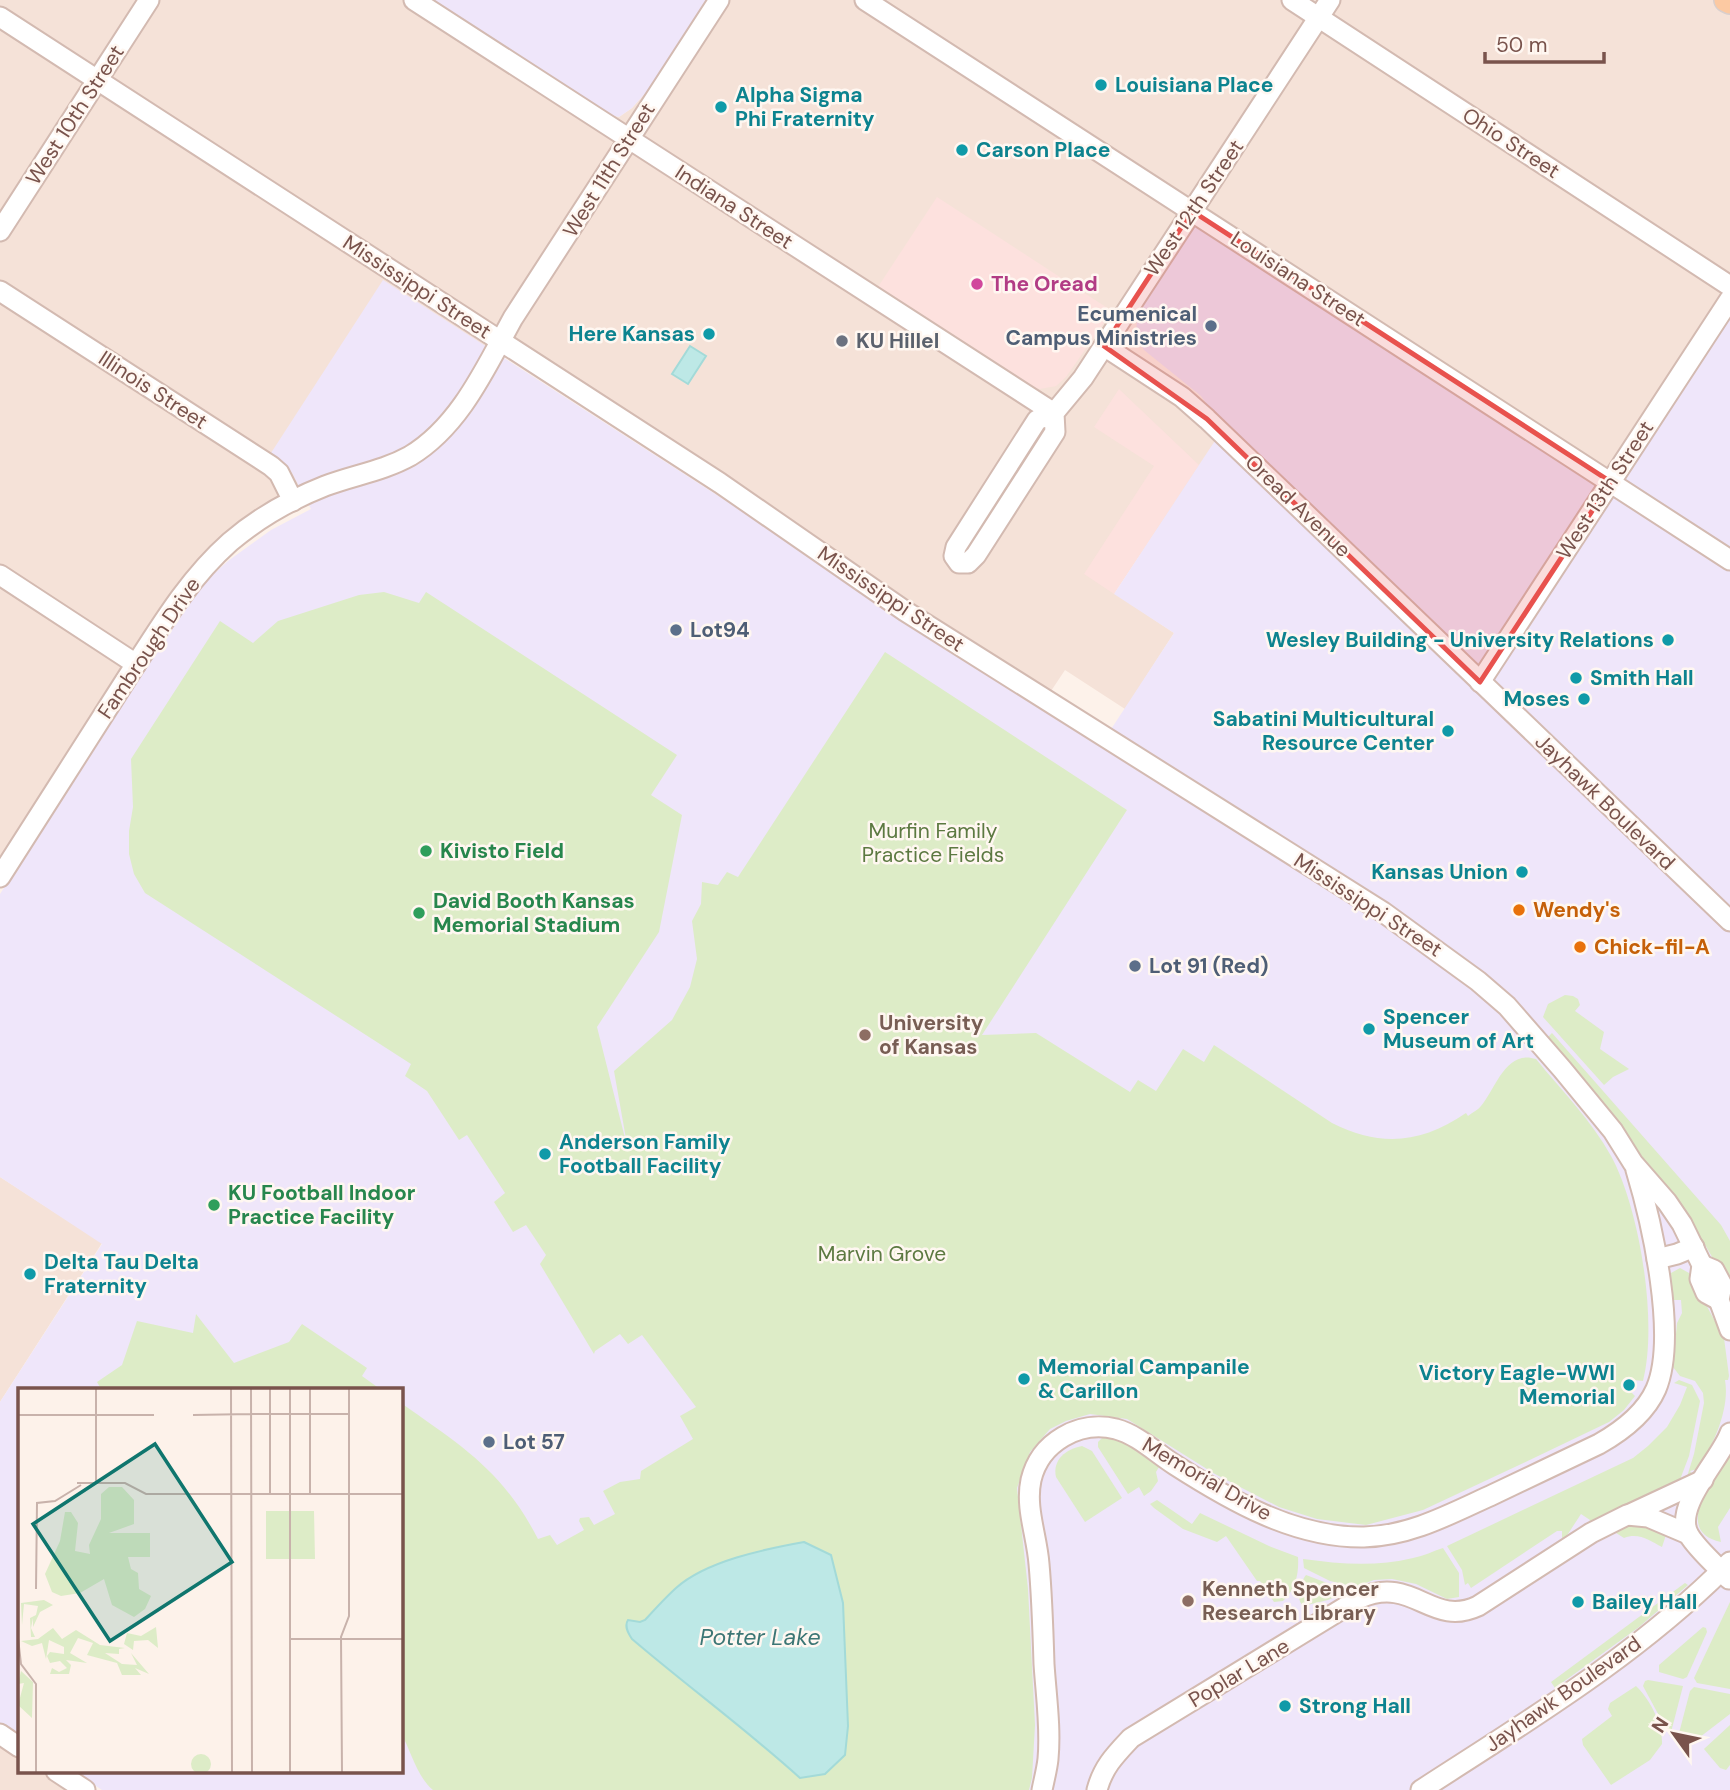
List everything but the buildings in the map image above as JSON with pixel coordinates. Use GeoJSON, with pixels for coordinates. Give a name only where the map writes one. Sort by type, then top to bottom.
{"type":"FeatureCollection","features":[{"type":"Feature","properties":{"kind":"street","name":"West 10th Street"},"geometry":{"type":"LineString","coordinates":[[0,231],[149,0]]}},
{"type":"Feature","properties":{"kind":"street","name":"Indiana Street"},"geometry":{"type":"LineString","coordinates":[[414,0],[1054,413]]}},
{"type":"Feature","properties":{"kind":"street","name":"West 11th Street"},"geometry":{"type":"LineString","coordinates":[[500,341],[719,0]]}},
{"type":"Feature","properties":{"kind":"street","name":"Louisiana Street"},"geometry":{"type":"LineString","coordinates":[[865,0],[1730,560]]}},
{"type":"Feature","properties":{"kind":"street","name":"Ohio Street"},"geometry":{"type":"LineString","coordinates":[[1292,0],[1730,285]]}},
{"type":"Feature","properties":{"kind":"street","name":"West 12th Street"},"geometry":{"type":"LineString","coordinates":[[1054,413],[1055,432],[976,555],[968,563],[959,563],[954,556],[956,547],[1037,420],[1054,413],[1083,378],[1330,0]]}},
{"type":"Feature","properties":{"kind":"street","name":"Mississippi Street"},"geometry":{"type":"LineString","coordinates":[[0,17],[709,476],[917,618],[1423,939],[1507,1006],[1596,1110],[1633,1163],[1667,1202],[1702,1265],[1714,1270],[1722,1285],[1719,1300],[1730,1330]]}},
{"type":"Feature","properties":{"kind":"street","name":"Illinois Street"},"geometry":{"type":"LineString","coordinates":[[0,291],[271,466],[278,473],[293,501]]}},
{"type":"Feature","properties":{"kind":"street","name":"West 13th Street"},"geometry":{"type":"LineString","coordinates":[[1480,682],[1730,299]]}},
{"type":"Feature","properties":{"kind":"street","name":"Fambrough Drive"},"geometry":{"type":"LineString","coordinates":[[2,871],[184,592],[210,562],[244,532],[293,501],[326,486],[383,469],[426,444],[452,420],[500,341]]}},
{"type":"Feature","properties":{"kind":"street","name":"Oread Avenue"},"geometry":{"type":"LineString","coordinates":[[1104,346],[1182,397],[1208,419],[1480,682]]}},
{"type":"Feature","properties":{"kind":"street"},"geometry":{"type":"LineString","coordinates":[[0,575],[136,664]]}},
{"type":"Feature","properties":{"kind":"street","name":"Jayhawk Boulevard"},"geometry":{"type":"LineString","coordinates":[[1480,682],[1730,921]]}},
{"type":"Feature","properties":{"kind":"street","name":"Memorial Drive"},"geometry":{"type":"LineString","coordinates":[[1042,1790],[1048,1758],[1046,1699],[1039,1559],[1029,1497],[1034,1468],[1048,1448],[1057,1440],[1080,1429],[1115,1429],[1134,1437],[1226,1495],[1300,1528],[1355,1537],[1407,1531],[1435,1521],[1599,1444],[1618,1433],[1641,1413],[1656,1390],[1664,1351],[1662,1291],[1657,1259],[1649,1211],[1633,1163]]}},
{"type":"Feature","properties":{"kind":"street"},"geometry":{"type":"LineString","coordinates":[[1657,1259],[1694,1247]]}},
{"type":"Feature","properties":{"kind":"street"},"geometry":{"type":"LineString","coordinates":[[1688,1534],[1686,1520],[1689,1504],[1730,1433]]}},
{"type":"Feature","properties":{"kind":"street","name":"Poplar Lane"},"geometry":{"type":"LineString","coordinates":[[1097,1790],[1107,1763],[1131,1738],[1360,1598],[1384,1592],[1401,1592],[1444,1611],[1452,1613],[1470,1610],[1591,1533],[1703,1480]]}},
{"type":"Feature","properties":{"kind":"street"},"geometry":{"type":"LineString","coordinates":[[1627,1515],[1648,1517],[1688,1534],[1727,1571]]}},
{"type":"Feature","properties":{"kind":"street","name":"Jayhawk Boulevard"},"geometry":{"type":"LineString","coordinates":[[1421,1790],[1591,1679],[1727,1571]]}},
{"type":"Feature","properties":{"kind":"street"},"geometry":{"type":"LineString","coordinates":[[0,1734],[18,1746]]}},
{"type":"Feature","properties":{"kind":"street"},"geometry":{"type":"LineString","coordinates":[[58,1772],[85,1790]]}},
{"type":"Feature","properties":{"kind":"highlighted area"},"geometry":{"type":"Polygon","coordinates":[[[1192,211],[1611,482],[1480,682],[1207,419],[1104,346],[1192,211]]]}},
{"type":"Feature","properties":{"kind":"shaded area"},"geometry":{"type":"Polygon","coordinates":[[[0,0],[434,0],[611,115],[619,117],[632,108],[657,80],[709,0],[1730,0],[1730,299],[1611,482],[1192,211],[1104,345],[1222,433],[1114,593],[1174,633],[1125,709],[1065,670],[1045,700],[500,341],[326,486],[230,542],[0,877],[0,0]]]}},
{"type":"Feature","properties":{"kind":"shaded area"},"geometry":{"type":"Polygon","coordinates":[[[434,0],[709,0],[657,80],[632,108],[619,117],[611,115],[434,0]]]}},
{"type":"Feature","properties":{"kind":"shaded area"},"geometry":{"type":"Polygon","coordinates":[[[937,197],[1112,311],[1066,377],[1056,386],[1040,389],[1029,386],[876,290],[937,197]]]}},
{"type":"Feature","properties":{"kind":"shaded area","name":"University of Kansas"},"geometry":{"type":"Polygon","coordinates":[[[1196,224],[1208,227],[1426,375],[1614,496],[1730,316],[1730,1790],[102,1790],[75,1772],[402,1772],[402,1388],[18,1388],[18,1734],[0,1723],[0,1402],[102,1244],[0,1177],[0,894],[187,602],[228,561],[271,530],[311,509],[292,473],[271,453],[383,280],[1102,743],[1174,633],[1114,594],[1226,424],[1212,412],[1201,396],[1144,350],[1136,338],[1137,316],[1196,224]]]}},
{"type":"Feature","properties":{"kind":"shaded area"},"geometry":{"type":"Polygon","coordinates":[[[1119,389],[1199,465],[1114,594],[1084,574],[1154,466],[1094,427],[1119,389]]]}},
{"type":"Feature","properties":{"kind":"shaded area"},"geometry":{"type":"Polygon","coordinates":[[[0,1177],[102,1243],[0,1402],[0,1177]]]}},
{"type":"Feature","properties":{"kind":"shaded area"},"geometry":{"type":"Polygon","coordinates":[[[0,1734],[18,1746],[18,1772],[58,1772],[85,1790],[0,1790],[0,1734]]]}},
{"type":"Feature","properties":{"kind":"green space","name":"Marvin Grove"},"geometry":{"type":"Polygon","coordinates":[[[384,592],[419,603],[426,592],[677,755],[651,795],[682,815],[659,932],[597,1027],[628,1150],[614,1071],[672,1020],[690,987],[697,959],[692,921],[701,904],[702,882],[718,885],[727,872],[738,877],[885,652],[1127,810],[982,1035],[1036,1033],[1130,1092],[1138,1080],[1156,1091],[1183,1049],[1204,1062],[1214,1045],[1332,1123],[1350,1131],[1384,1139],[1416,1136],[1433,1131],[1466,1113],[1468,1116],[1481,1106],[1509,1065],[1526,1057],[1536,1059],[1586,1118],[1603,1143],[1611,1156],[1630,1205],[1644,1267],[1648,1329],[1643,1381],[1633,1380],[1628,1389],[1635,1396],[1624,1410],[1609,1422],[1423,1510],[1366,1525],[1317,1519],[1279,1507],[1215,1474],[1127,1419],[1090,1414],[1050,1429],[1030,1452],[1017,1488],[1028,1589],[1035,1725],[1029,1790],[433,1790],[418,1771],[402,1735],[402,1404],[479,1462],[510,1495],[538,1539],[550,1535],[557,1545],[584,1530],[580,1518],[589,1517],[594,1525],[615,1514],[603,1491],[620,1482],[640,1479],[641,1471],[693,1439],[680,1416],[696,1407],[642,1335],[628,1344],[620,1334],[594,1354],[540,1264],[546,1255],[526,1225],[513,1232],[494,1202],[505,1193],[467,1135],[459,1140],[427,1091],[405,1076],[411,1064],[145,893],[134,874],[129,854],[133,807],[131,759],[220,621],[253,643],[278,621],[359,595],[384,592]]]}},
{"type":"Feature","properties":{"kind":"green space"},"geometry":{"type":"Polygon","coordinates":[[[1565,995],[1578,999],[1580,1005],[1575,1011],[1604,1032],[1600,1049],[1629,1069],[1604,1085],[1543,1017],[1548,1004],[1565,995]]]}},
{"type":"Feature","properties":{"kind":"green space"},"geometry":{"type":"Polygon","coordinates":[[[1552,1033],[1721,1225],[1730,1241],[1730,1294],[1714,1259],[1694,1228],[1625,1135],[1547,1038],[1552,1033]]]}},
{"type":"Feature","properties":{"kind":"green space"},"geometry":{"type":"Polygon","coordinates":[[[1680,1268],[1689,1273],[1724,1338],[1729,1376],[1728,1380],[1725,1380],[1723,1414],[1715,1437],[1698,1469],[1690,1471],[1692,1474],[1686,1480],[1704,1403],[1703,1393],[1695,1381],[1680,1376],[1673,1367],[1677,1323],[1682,1313],[1681,1300],[1672,1300],[1671,1273],[1680,1268]]]}},
{"type":"Feature","properties":{"kind":"green space"},"geometry":{"type":"Polygon","coordinates":[[[196,1314],[234,1363],[289,1342],[302,1324],[367,1368],[362,1376],[379,1388],[100,1388],[97,1382],[122,1365],[137,1321],[193,1333],[196,1314]]]}},
{"type":"Feature","properties":{"kind":"green space"},"geometry":{"type":"Polygon","coordinates":[[[1679,1380],[1692,1385],[1700,1401],[1689,1456],[1678,1485],[1585,1527],[1590,1520],[1581,1514],[1564,1540],[1562,1531],[1557,1531],[1471,1588],[1468,1583],[1465,1585],[1462,1570],[1447,1546],[1633,1458],[1667,1427],[1680,1405],[1687,1387],[1674,1383],[1679,1380]]]}},
{"type":"Feature","properties":{"kind":"green space"},"geometry":{"type":"Polygon","coordinates":[[[1103,1437],[1123,1442],[1159,1467],[1156,1472],[1158,1481],[1151,1491],[1144,1496],[1139,1487],[1128,1494],[1098,1447],[1098,1442],[1103,1437]]]}},
{"type":"Feature","properties":{"kind":"green space"},"geometry":{"type":"Polygon","coordinates":[[[1082,1446],[1092,1451],[1122,1498],[1085,1522],[1056,1477],[1055,1471],[1062,1456],[1082,1446]]]}},
{"type":"Feature","properties":{"kind":"green space"},"geometry":{"type":"Polygon","coordinates":[[[1730,1455],[1730,1508],[1718,1527],[1721,1542],[1706,1536],[1699,1527],[1698,1515],[1707,1489],[1730,1455]]]}},
{"type":"Feature","properties":{"kind":"green space"},"geometry":{"type":"Polygon","coordinates":[[[1157,1500],[1192,1524],[1200,1513],[1298,1557],[1296,1580],[1291,1591],[1283,1601],[1274,1602],[1226,1536],[1217,1542],[1183,1529],[1150,1504],[1157,1500]]]}},
{"type":"Feature","properties":{"kind":"green space"},"geometry":{"type":"Polygon","coordinates":[[[1641,1523],[1667,1532],[1662,1547],[1639,1537],[1624,1538],[1613,1531],[1625,1525],[1641,1523]]]}},
{"type":"Feature","properties":{"kind":"green space"},"geometry":{"type":"Polygon","coordinates":[[[1443,1548],[1459,1573],[1459,1597],[1447,1599],[1416,1584],[1392,1579],[1374,1580],[1355,1587],[1330,1581],[1304,1568],[1303,1559],[1385,1563],[1417,1557],[1443,1548]]]}},
{"type":"Feature","properties":{"kind":"green space"},"geometry":{"type":"Polygon","coordinates":[[[1306,1575],[1348,1591],[1328,1600],[1303,1606],[1299,1599],[1299,1590],[1306,1575]]]}},
{"type":"Feature","properties":{"kind":"green space"},"geometry":{"type":"Polygon","coordinates":[[[1685,1583],[1688,1585],[1639,1627],[1555,1688],[1551,1682],[1685,1583]]]}},
{"type":"Feature","properties":{"kind":"green space"},"geometry":{"type":"Polygon","coordinates":[[[1730,1602],[1730,1689],[1697,1683],[1694,1678],[1730,1602]]]}},
{"type":"Feature","properties":{"kind":"green space"},"geometry":{"type":"Polygon","coordinates":[[[1703,1627],[1707,1632],[1687,1677],[1683,1679],[1659,1672],[1659,1665],[1703,1627]]]}},
{"type":"Feature","properties":{"kind":"green space"},"geometry":{"type":"Polygon","coordinates":[[[1648,1680],[1683,1686],[1670,1736],[1643,1686],[1648,1680]]]}},
{"type":"Feature","properties":{"kind":"green space"},"geometry":{"type":"Polygon","coordinates":[[[1636,1686],[1655,1713],[1662,1744],[1650,1760],[1611,1785],[1583,1745],[1582,1739],[1612,1716],[1608,1709],[1610,1703],[1636,1686]]]}},
{"type":"Feature","properties":{"kind":"green space"},"geometry":{"type":"Polygon","coordinates":[[[1694,1687],[1730,1694],[1730,1714],[1700,1737],[1680,1744],[1678,1737],[1690,1691],[1694,1687]]]}},
{"type":"Feature","properties":{"kind":"green space"},"geometry":{"type":"Polygon","coordinates":[[[1730,1725],[1730,1765],[1726,1770],[1720,1768],[1704,1749],[1730,1725]]]}},
{"type":"Feature","properties":{"kind":"water"},"geometry":{"type":"Polygon","coordinates":[[[690,346],[706,356],[688,384],[672,374],[690,346]]]}},
{"type":"Feature","properties":{"kind":"water","name":"Potter Lake"},"geometry":{"type":"Polygon","coordinates":[[[804,1542],[831,1555],[843,1603],[848,1726],[845,1755],[825,1774],[800,1778],[632,1639],[626,1625],[628,1620],[645,1620],[676,1588],[703,1570],[754,1553],[804,1542]]]}},
{"type":"Feature","properties":{"kind":"place","name":"Louisiana Place"},"geometry":{"type":"Point","coordinates":[1101,85]}},
{"type":"Feature","properties":{"kind":"place","name":"Alpha Sigma Phi Fraternity"},"geometry":{"type":"Point","coordinates":[721,107]}},
{"type":"Feature","properties":{"kind":"place","name":"Carson Place"},"geometry":{"type":"Point","coordinates":[962,150]}},
{"type":"Feature","properties":{"kind":"place","name":"The Oread"},"geometry":{"type":"Point","coordinates":[977,284]}},
{"type":"Feature","properties":{"kind":"place","name":"Ecumenical Campus Ministries"},"geometry":{"type":"Point","coordinates":[1211,326]}},
{"type":"Feature","properties":{"kind":"place","name":"Here Kansas"},"geometry":{"type":"Point","coordinates":[709,334]}},
{"type":"Feature","properties":{"kind":"place","name":"KU Hillel"},"geometry":{"type":"Point","coordinates":[842,341]}},
{"type":"Feature","properties":{"kind":"place","name":"Lot94"},"geometry":{"type":"Point","coordinates":[676,630]}},
{"type":"Feature","properties":{"kind":"place","name":"Wesley Building - University Relations"},"geometry":{"type":"Point","coordinates":[1668,640]}},
{"type":"Feature","properties":{"kind":"place","name":"Smith Hall"},"geometry":{"type":"Point","coordinates":[1576,678]}},
{"type":"Feature","properties":{"kind":"place","name":"Moses"},"geometry":{"type":"Point","coordinates":[1584,699]}},
{"type":"Feature","properties":{"kind":"place","name":"Sabatini Multicultural Resource Center"},"geometry":{"type":"Point","coordinates":[1448,731]}},
{"type":"Feature","properties":{"kind":"place","name":"Kivisto Field"},"geometry":{"type":"Point","coordinates":[426,851]}},
{"type":"Feature","properties":{"kind":"place","name":"Kansas Union"},"geometry":{"type":"Point","coordinates":[1522,872]}},
{"type":"Feature","properties":{"kind":"place","name":"Wendy's"},"geometry":{"type":"Point","coordinates":[1519,910]}},
{"type":"Feature","properties":{"kind":"place","name":"David Booth Kansas Memorial Stadium"},"geometry":{"type":"Point","coordinates":[419,913]}},
{"type":"Feature","properties":{"kind":"place","name":"Chick-fil-A"},"geometry":{"type":"Point","coordinates":[1580,947]}},
{"type":"Feature","properties":{"kind":"place","name":"Lot 91 (Red)"},"geometry":{"type":"Point","coordinates":[1135,966]}},
{"type":"Feature","properties":{"kind":"place","name":"Spencer Museum of Art"},"geometry":{"type":"Point","coordinates":[1369,1029]}},
{"type":"Feature","properties":{"kind":"place","name":"University of Kansas"},"geometry":{"type":"Point","coordinates":[865,1035]}},
{"type":"Feature","properties":{"kind":"place","name":"Anderson Family Football Facility"},"geometry":{"type":"Point","coordinates":[545,1154]}},
{"type":"Feature","properties":{"kind":"place","name":"KU Football Indoor Practice Facility"},"geometry":{"type":"Point","coordinates":[214,1205]}},
{"type":"Feature","properties":{"kind":"place","name":"Delta Tau Delta Fraternity"},"geometry":{"type":"Point","coordinates":[30,1274]}},
{"type":"Feature","properties":{"kind":"place","name":"Memorial Campanile & Carillon"},"geometry":{"type":"Point","coordinates":[1024,1379]}},
{"type":"Feature","properties":{"kind":"place","name":"Victory Eagle-WWI Memorial"},"geometry":{"type":"Point","coordinates":[1629,1385]}},
{"type":"Feature","properties":{"kind":"place","name":"Lot 57"},"geometry":{"type":"Point","coordinates":[489,1442]}},
{"type":"Feature","properties":{"kind":"place","name":"Kenneth Spencer Research Library"},"geometry":{"type":"Point","coordinates":[1188,1601]}},
{"type":"Feature","properties":{"kind":"place","name":"Bailey Hall"},"geometry":{"type":"Point","coordinates":[1578,1602]}},
{"type":"Feature","properties":{"kind":"place","name":"Strong Hall"},"geometry":{"type":"Point","coordinates":[1285,1706]}},
{"type":"Feature","properties":{"kind":"park label","name":"Murfin Family Practice Fields"},"geometry":{"type":"Point","coordinates":[933,843]}}]}
